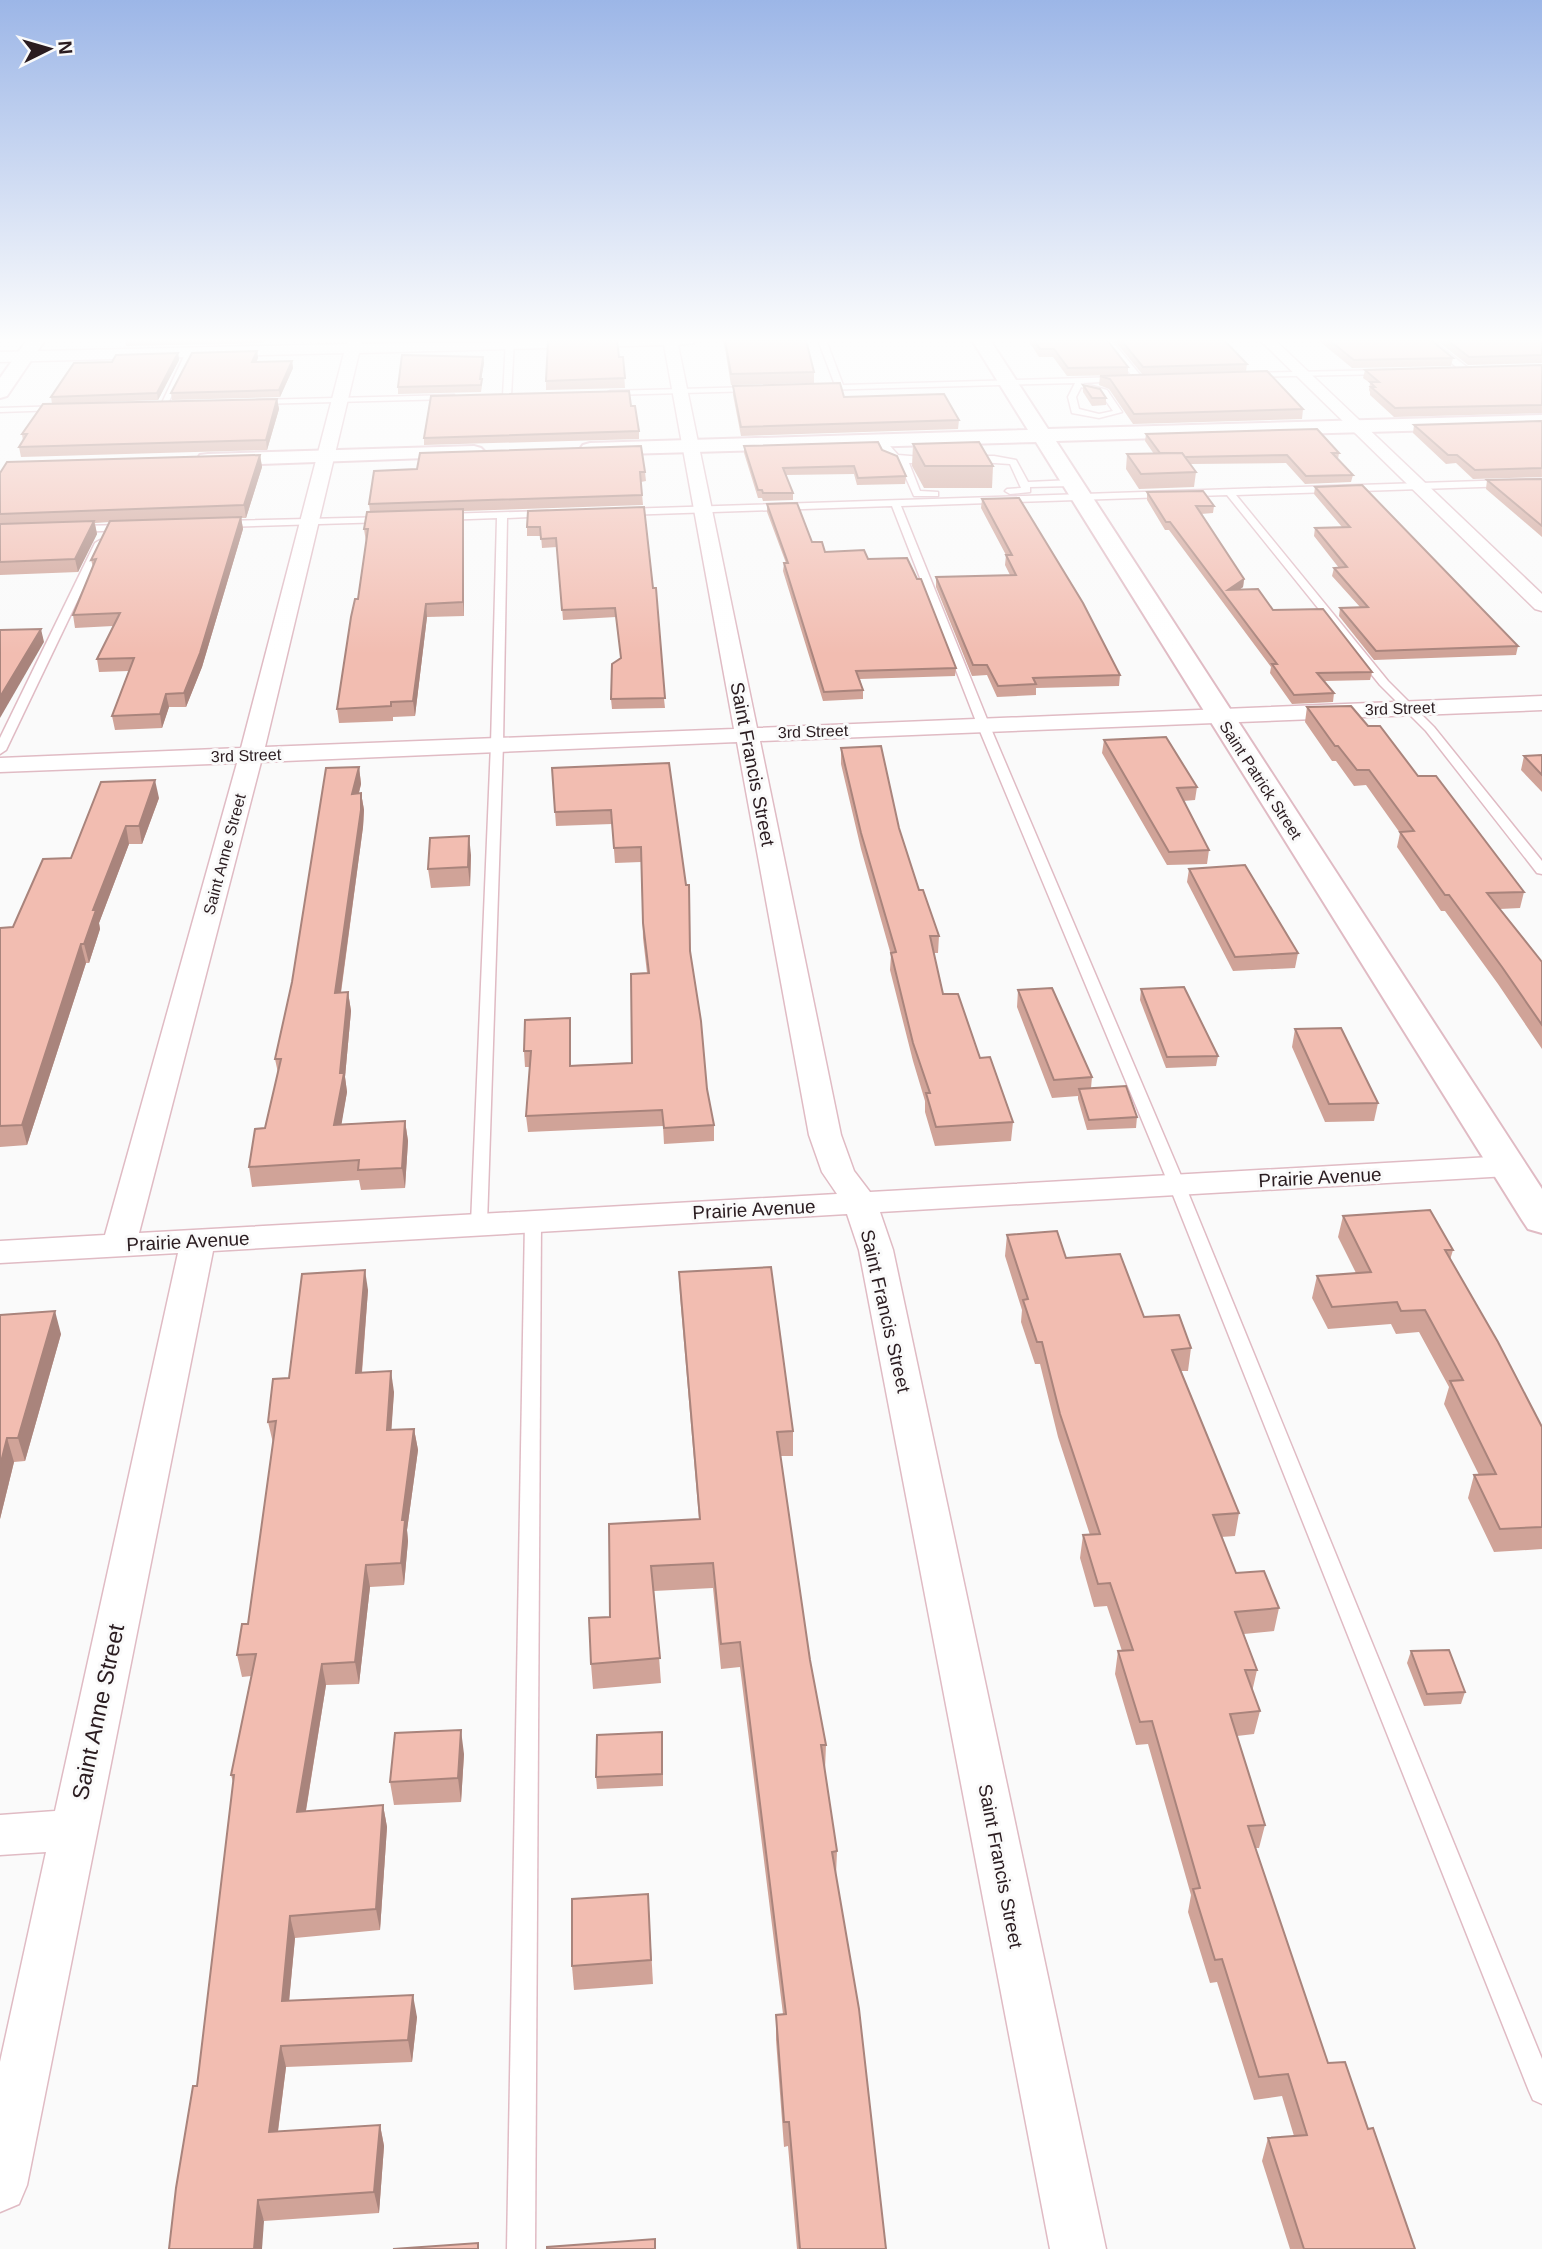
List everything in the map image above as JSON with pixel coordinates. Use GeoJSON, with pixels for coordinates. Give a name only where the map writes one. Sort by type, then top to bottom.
{"type":"FeatureCollection","features":[{"type":"Feature","properties":{"kind":"main road"},"geometry":{"type":"LineString","coordinates":[[563,449],[722,445]]}},
{"type":"Feature","properties":{"kind":"main road","name":"Saint Patrick Street"},"geometry":{"type":"LineString","coordinates":[[1048,445],[1542,1220]]}},
{"type":"Feature","properties":{"kind":"main road"},"geometry":{"type":"LineString","coordinates":[[190,460],[494,451]]}},
{"type":"Feature","properties":{"kind":"street","name":"Saint Anne Street"},"geometry":{"type":"LineString","coordinates":[[119,1245],[251,755],[329,445]]}},
{"type":"Feature","properties":{"kind":"street"},"geometry":{"type":"LineString","coordinates":[[1376,445],[1542,605]]}},
{"type":"Feature","properties":{"kind":"street","name":"Saint Francis Street"},"geometry":{"type":"LineString","coordinates":[[689,446],[748,734],[825,1135],[838,1172],[860,1202],[876,1250],[1078,2249]]}},
{"type":"Feature","properties":{"kind":"street","name":"3rd Street"},"geometry":{"type":"LineString","coordinates":[[0,765],[1542,703]]}},
{"type":"Feature","properties":{"kind":"street","name":"Prairie Avenue"},"geometry":{"type":"LineString","coordinates":[[0,1252],[1508,1166]]}},
{"type":"Feature","properties":{"kind":"street","name":"Saint Anne Street"},"geometry":{"type":"LineString","coordinates":[[0,2185],[198,1240]]}},
{"type":"Feature","properties":{"kind":"street"},"geometry":{"type":"LineString","coordinates":[[0,1835],[74,1830]]}},
{"type":"Feature","properties":{"kind":"lane"},"geometry":{"type":"LineString","coordinates":[[882,445],[886,453],[903,460],[942,460]]}},
{"type":"Feature","properties":{"kind":"lane"},"geometry":{"type":"LineString","coordinates":[[903,460],[916,494],[1027,490],[1013,463],[994,459],[955,460]]}},
{"type":"Feature","properties":{"kind":"lane"},"geometry":{"type":"LineString","coordinates":[[1024,485],[1077,490],[1229,492],[1542,482]]}},
{"type":"Feature","properties":{"kind":"lane"},"geometry":{"type":"LineString","coordinates":[[608,513],[894,503],[1077,490]]}},
{"type":"Feature","properties":{"kind":"lane"},"geometry":{"type":"LineString","coordinates":[[1229,492],[1406,708],[1430,729],[1542,870]]}},
{"type":"Feature","properties":{"kind":"lane"},"geometry":{"type":"LineString","coordinates":[[894,503],[983,724],[1177,1185],[1542,2091]]}},
{"type":"Feature","properties":{"kind":"lane"},"geometry":{"type":"LineString","coordinates":[[433,518],[555,514]]}},
{"type":"Feature","properties":{"kind":"lane"},"geometry":{"type":"LineString","coordinates":[[479,1224],[497,744],[502,516]]}},
{"type":"Feature","properties":{"kind":"lane"},"geometry":{"type":"LineString","coordinates":[[215,524],[392,519]]}},
{"type":"Feature","properties":{"kind":"lane"},"geometry":{"type":"LineString","coordinates":[[67,529],[134,527]]}},
{"type":"Feature","properties":{"kind":"lane"},"geometry":{"type":"LineString","coordinates":[[0,750],[107,528]]}},
{"type":"Feature","properties":{"kind":"lane"},"geometry":{"type":"LineString","coordinates":[[521,2249],[533,1221]]}},
{"type":"Feature","properties":{"kind":"building"},"geometry":{"type":"Polygon","coordinates":[[[20,445],[91,445],[19,447],[20,445]]]}},
{"type":"Feature","properties":{"kind":"building"},"geometry":{"type":"Polygon","coordinates":[[[879,445],[882,450],[897,456],[906,476],[858,478],[854,466],[783,468],[793,493],[763,493],[758,490],[744,446],[879,445]]]}},
{"type":"Feature","properties":{"kind":"building"},"geometry":{"type":"Polygon","coordinates":[[[914,445],[981,445],[993,466],[925,466],[914,445]]]}},
{"type":"Feature","properties":{"kind":"building"},"geometry":{"type":"Polygon","coordinates":[[[1154,445],[1332,445],[1339,453],[1332,453],[1353,475],[1306,476],[1287,455],[1185,457],[1182,453],[1160,453],[1154,445]]]}},
{"type":"Feature","properties":{"kind":"building"},"geometry":{"type":"Polygon","coordinates":[[[1437,445],[1542,445],[1542,468],[1475,470],[1457,455],[1448,455],[1437,445]]]}},
{"type":"Feature","properties":{"kind":"building"},"geometry":{"type":"Polygon","coordinates":[[[641,446],[645,472],[640,472],[642,495],[369,504],[374,471],[417,469],[420,453],[641,446]]]}},
{"type":"Feature","properties":{"kind":"building"},"geometry":{"type":"Polygon","coordinates":[[[1182,453],[1196,472],[1141,474],[1127,454],[1182,453]]]}},
{"type":"Feature","properties":{"kind":"building"},"geometry":{"type":"Polygon","coordinates":[[[260,455],[244,505],[0,514],[0,473],[7,462],[260,455]]]}},
{"type":"Feature","properties":{"kind":"building"},"geometry":{"type":"Polygon","coordinates":[[[1542,479],[1542,526],[1487,480],[1542,479]]]}},
{"type":"Feature","properties":{"kind":"building"},"geometry":{"type":"Polygon","coordinates":[[[1362,485],[1518,646],[1376,651],[1340,608],[1368,607],[1334,568],[1347,567],[1315,528],[1350,527],[1315,487],[1362,485]]]}},
{"type":"Feature","properties":{"kind":"building"},"geometry":{"type":"Polygon","coordinates":[[[1203,491],[1214,506],[1196,506],[1244,579],[1228,590],[1258,589],[1273,610],[1323,609],[1372,672],[1317,673],[1334,693],[1294,695],[1272,664],[1277,664],[1170,522],[1166,522],[1147,492],[1203,491]]]}},
{"type":"Feature","properties":{"kind":"building"},"geometry":{"type":"Polygon","coordinates":[[[1019,498],[1083,603],[1120,675],[1033,678],[1036,684],[998,686],[987,665],[973,665],[936,577],[1016,575],[1006,555],[1012,555],[982,499],[1019,498]]]}},
{"type":"Feature","properties":{"kind":"building"},"geometry":{"type":"Polygon","coordinates":[[[797,503],[812,542],[822,542],[825,552],[864,550],[868,559],[907,558],[917,579],[921,579],[956,668],[856,671],[863,690],[824,692],[784,563],[788,563],[767,504],[797,503]]]}},
{"type":"Feature","properties":{"kind":"building"},"geometry":{"type":"Polygon","coordinates":[[[644,507],[653,588],[656,588],[665,698],[611,699],[612,664],[621,658],[615,608],[562,610],[556,538],[541,539],[540,527],[527,527],[528,511],[644,507]]]}},
{"type":"Feature","properties":{"kind":"building"},"geometry":{"type":"Polygon","coordinates":[[[463,509],[463,602],[426,604],[413,701],[391,702],[391,706],[337,709],[351,617],[355,599],[358,599],[368,529],[364,529],[367,512],[463,509]]]}},
{"type":"Feature","properties":{"kind":"building"},"geometry":{"type":"Polygon","coordinates":[[[241,517],[200,653],[184,693],[166,694],[160,714],[112,716],[134,658],[97,659],[120,613],[73,615],[96,559],[91,560],[110,521],[241,517]]]}},
{"type":"Feature","properties":{"kind":"building"},"geometry":{"type":"Polygon","coordinates":[[[94,521],[75,559],[0,562],[0,524],[94,521]]]}},
{"type":"Feature","properties":{"kind":"building"},"geometry":{"type":"Polygon","coordinates":[[[41,629],[0,697],[0,630],[41,629]]]}},
{"type":"Feature","properties":{"kind":"building"},"geometry":{"type":"Polygon","coordinates":[[[1351,706],[1368,726],[1380,726],[1418,776],[1436,776],[1524,892],[1487,893],[1542,962],[1542,1025],[1502,967],[1400,832],[1414,831],[1369,770],[1357,770],[1338,746],[1335,746],[1307,707],[1351,706]]]}},
{"type":"Feature","properties":{"kind":"building"},"geometry":{"type":"Polygon","coordinates":[[[1166,737],[1197,787],[1177,788],[1209,850],[1169,852],[1104,740],[1166,737]]]}},
{"type":"Feature","properties":{"kind":"building"},"geometry":{"type":"Polygon","coordinates":[[[881,746],[899,828],[919,890],[923,890],[939,936],[930,936],[943,994],[958,994],[980,1058],[990,1057],[1013,1122],[936,1127],[926,1093],[930,1093],[913,1043],[891,953],[896,952],[861,833],[841,748],[881,746]]]}},
{"type":"Feature","properties":{"kind":"building"},"geometry":{"type":"Polygon","coordinates":[[[1542,755],[1542,775],[1524,756],[1542,755]]]}},
{"type":"Feature","properties":{"kind":"building"},"geometry":{"type":"Polygon","coordinates":[[[669,763],[686,885],[689,885],[690,951],[714,1125],[664,1128],[662,1110],[526,1116],[531,1051],[524,1051],[525,1020],[570,1018],[570,1066],[632,1063],[631,974],[649,973],[643,923],[641,847],[614,848],[611,810],[555,812],[552,768],[669,763]]]}},
{"type":"Feature","properties":{"kind":"building"},"geometry":{"type":"Polygon","coordinates":[[[359,767],[352,794],[361,793],[361,810],[335,993],[348,992],[340,1073],[344,1073],[334,1125],[405,1121],[402,1168],[358,1170],[359,1160],[249,1167],[255,1129],[265,1128],[281,1059],[275,1059],[292,982],[326,768],[359,767]]]}},
{"type":"Feature","properties":{"kind":"building"},"geometry":{"type":"Polygon","coordinates":[[[155,780],[139,826],[126,826],[93,910],[96,910],[84,944],[81,944],[22,1125],[0,1126],[0,928],[13,927],[43,859],[71,858],[101,782],[155,780]]]}},
{"type":"Feature","properties":{"kind":"building"},"geometry":{"type":"Polygon","coordinates":[[[469,836],[468,867],[428,869],[430,838],[469,836]]]}},
{"type":"Feature","properties":{"kind":"building"},"geometry":{"type":"Polygon","coordinates":[[[1245,865],[1298,953],[1235,957],[1189,869],[1245,865]]]}},
{"type":"Feature","properties":{"kind":"building"},"geometry":{"type":"Polygon","coordinates":[[[1184,987],[1218,1056],[1167,1057],[1141,989],[1184,987]]]}},
{"type":"Feature","properties":{"kind":"building"},"geometry":{"type":"Polygon","coordinates":[[[1052,988],[1092,1077],[1054,1080],[1018,990],[1052,988]]]}},
{"type":"Feature","properties":{"kind":"building"},"geometry":{"type":"Polygon","coordinates":[[[1341,1028],[1378,1103],[1329,1104],[1295,1029],[1341,1028]]]}},
{"type":"Feature","properties":{"kind":"building"},"geometry":{"type":"Polygon","coordinates":[[[1126,1086],[1137,1117],[1089,1120],[1079,1089],[1126,1086]]]}},
{"type":"Feature","properties":{"kind":"building"},"geometry":{"type":"Polygon","coordinates":[[[1430,1210],[1453,1250],[1445,1250],[1498,1342],[1542,1427],[1542,1527],[1500,1529],[1474,1475],[1496,1474],[1450,1381],[1463,1380],[1425,1310],[1401,1311],[1397,1302],[1332,1307],[1317,1276],[1371,1272],[1343,1216],[1430,1210]]]}},
{"type":"Feature","properties":{"kind":"building"},"geometry":{"type":"Polygon","coordinates":[[[1057,1231],[1066,1258],[1120,1254],[1144,1317],[1179,1315],[1191,1348],[1172,1350],[1239,1513],[1213,1515],[1236,1573],[1264,1571],[1279,1608],[1235,1612],[1257,1670],[1245,1670],[1260,1711],[1230,1714],[1265,1825],[1248,1826],[1328,2063],[1345,2062],[1368,2129],[1373,2128],[1415,2249],[1304,2249],[1268,2138],[1307,2135],[1288,2074],[1259,2077],[1222,1959],[1215,1960],[1193,1889],[1200,1888],[1152,1721],[1140,1722],[1118,1651],[1133,1650],[1110,1583],[1098,1584],[1083,1535],[1100,1534],[1060,1414],[1042,1342],[1037,1342],[1023,1300],[1028,1299],[1007,1235],[1057,1231]]]}},
{"type":"Feature","properties":{"kind":"building"},"geometry":{"type":"Polygon","coordinates":[[[771,1267],[793,1431],[777,1432],[810,1660],[826,1745],[821,1745],[837,1851],[832,1852],[859,2009],[886,2249],[800,2249],[789,2122],[784,2122],[776,2015],[786,2014],[740,1642],[721,1644],[713,1563],[651,1566],[660,1658],[591,1664],[589,1618],[610,1617],[609,1524],[700,1519],[679,1272],[771,1267]]]}},
{"type":"Feature","properties":{"kind":"building"},"geometry":{"type":"Polygon","coordinates":[[[365,1270],[356,1373],[391,1371],[387,1430],[414,1429],[402,1520],[405,1520],[401,1563],[366,1565],[355,1662],[322,1664],[297,1812],[383,1805],[376,1909],[290,1916],[282,2001],[413,1995],[408,2040],[281,2046],[269,2132],[380,2125],[374,2192],[258,2200],[254,2249],[169,2249],[193,2086],[197,2086],[234,1775],[231,1775],[256,1654],[237,1655],[242,1624],[248,1624],[276,1421],[268,1422],[273,1379],[289,1378],[302,1274],[365,1270]]]}},
{"type":"Feature","properties":{"kind":"building"},"geometry":{"type":"Polygon","coordinates":[[[55,1311],[18,1438],[7,1438],[0,1466],[0,1315],[55,1311]]]}},
{"type":"Feature","properties":{"kind":"building"},"geometry":{"type":"Polygon","coordinates":[[[1449,1650],[1465,1692],[1427,1694],[1411,1651],[1449,1650]]]}},
{"type":"Feature","properties":{"kind":"building"},"geometry":{"type":"Polygon","coordinates":[[[461,1730],[458,1778],[390,1782],[395,1733],[461,1730]]]}},
{"type":"Feature","properties":{"kind":"building"},"geometry":{"type":"Polygon","coordinates":[[[662,1732],[662,1774],[596,1777],[597,1735],[662,1732]]]}},
{"type":"Feature","properties":{"kind":"building"},"geometry":{"type":"Polygon","coordinates":[[[648,1894],[651,1960],[572,1966],[572,1899],[648,1894]]]}},
{"type":"Feature","properties":{"kind":"building"},"geometry":{"type":"Polygon","coordinates":[[[655,2239],[655,2249],[547,2249],[547,2247],[655,2239]]]}},
{"type":"Feature","properties":{"kind":"building"},"geometry":{"type":"Polygon","coordinates":[[[478,2243],[478,2249],[393,2249],[478,2243]]]}}]}
